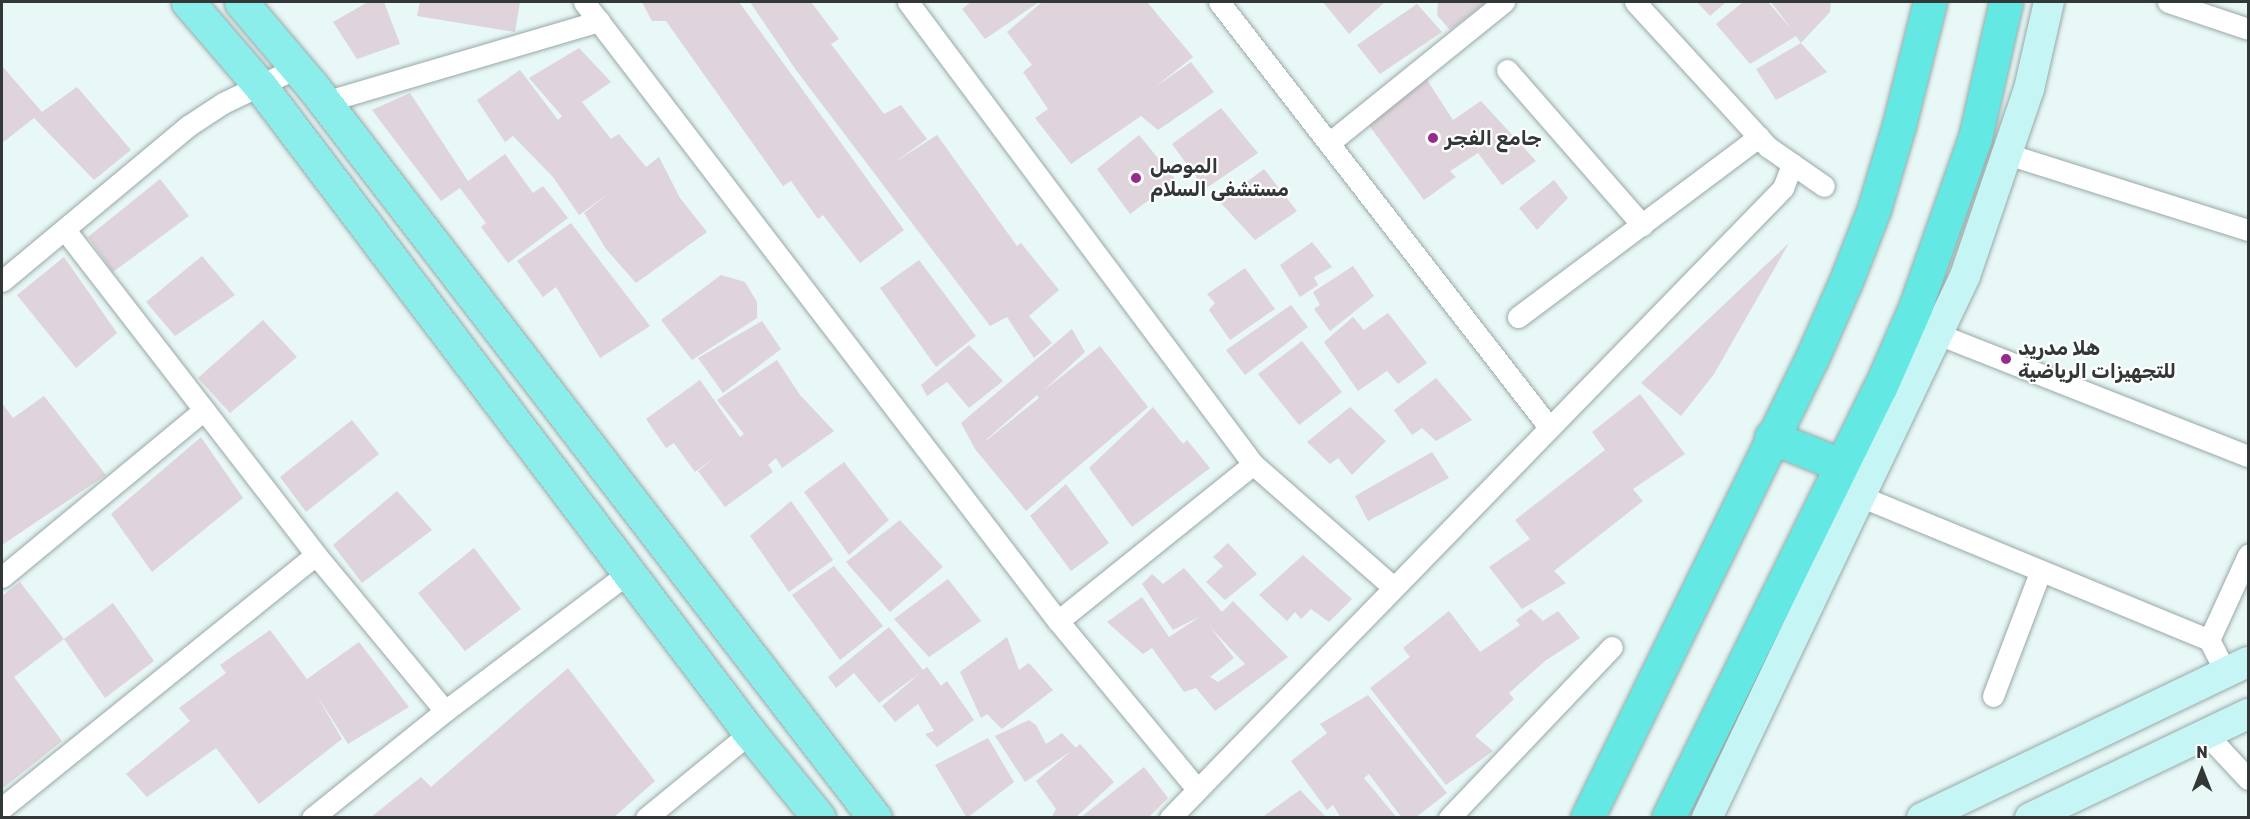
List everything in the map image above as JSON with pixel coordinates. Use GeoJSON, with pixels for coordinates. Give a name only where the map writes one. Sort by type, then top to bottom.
{"type":"FeatureCollection","features":[{"type":"Feature","properties":{"kind":"highway"},"geometry":{"type":"LineString","coordinates":[[1587,818],[1771,437],[1812,358],[1874,209],[1930,2]]}},
{"type":"Feature","properties":{"kind":"highway"},"geometry":{"type":"LineString","coordinates":[[1668,818],[1684,802],[1915,308],[1947,224],[1975,138],[2006,2]]}},
{"type":"Feature","properties":{"kind":"highway"},"geometry":{"type":"LineString","coordinates":[[1771,437],[1841,465]]}},
{"type":"Feature","properties":{"kind":"main road"},"geometry":{"type":"LineString","coordinates":[[188,2],[261,87],[631,572],[750,733],[819,818]]}},
{"type":"Feature","properties":{"kind":"main road"},"geometry":{"type":"LineString","coordinates":[[241,2],[324,102],[875,818]]}},
{"type":"Feature","properties":{"kind":"main road"},"geometry":{"type":"LineString","coordinates":[[1707,818],[1965,276],[2029,89],[2049,2]]}},
{"type":"Feature","properties":{"kind":"main road"},"geometry":{"type":"LineString","coordinates":[[1922,818],[2237,668]]}},
{"type":"Feature","properties":{"kind":"main road"},"geometry":{"type":"LineString","coordinates":[[2030,818],[2208,736],[2248,714]]}},
{"type":"Feature","properties":{"kind":"street"},"geometry":{"type":"LineString","coordinates":[[584,2],[1058,621],[1196,788]]}},
{"type":"Feature","properties":{"kind":"street"},"geometry":{"type":"LineString","coordinates":[[908,2],[1254,464],[1393,587]]}},
{"type":"Feature","properties":{"kind":"street"},"geometry":{"type":"LineString","coordinates":[[1219,2],[1550,427]]}},
{"type":"Feature","properties":{"kind":"street"},"geometry":{"type":"LineString","coordinates":[[1329,143],[1504,2]]}},
{"type":"Feature","properties":{"kind":"street"},"geometry":{"type":"LineString","coordinates":[[1635,2],[1759,137],[1824,186]]}},
{"type":"Feature","properties":{"kind":"street"},"geometry":{"type":"LineString","coordinates":[[2168,2],[2248,29]]}},
{"type":"Feature","properties":{"kind":"street"},"geometry":{"type":"LineString","coordinates":[[324,102],[599,21]]}},
{"type":"Feature","properties":{"kind":"street"},"geometry":{"type":"LineString","coordinates":[[2,281],[188,126],[223,104],[296,68]]}},
{"type":"Feature","properties":{"kind":"street"},"geometry":{"type":"LineString","coordinates":[[1508,70],[1642,225]]}},
{"type":"Feature","properties":{"kind":"street"},"geometry":{"type":"LineString","coordinates":[[1518,317],[1759,137]]}},
{"type":"Feature","properties":{"kind":"street"},"geometry":{"type":"LineString","coordinates":[[2007,154],[2248,230]]}},
{"type":"Feature","properties":{"kind":"street"},"geometry":{"type":"LineString","coordinates":[[1170,818],[1196,788],[1783,188],[1792,164]]}},
{"type":"Feature","properties":{"kind":"street"},"geometry":{"type":"LineString","coordinates":[[64,230],[316,555],[445,711]]}},
{"type":"Feature","properties":{"kind":"street"},"geometry":{"type":"LineString","coordinates":[[1938,334],[2248,456]]}},
{"type":"Feature","properties":{"kind":"street"},"geometry":{"type":"LineString","coordinates":[[2,577],[204,410]]}},
{"type":"Feature","properties":{"kind":"street"},"geometry":{"type":"LineString","coordinates":[[1058,621],[1254,464]]}},
{"type":"Feature","properties":{"kind":"street"},"geometry":{"type":"LineString","coordinates":[[1860,496],[2208,640],[2237,668]]}},
{"type":"Feature","properties":{"kind":"street"},"geometry":{"type":"LineString","coordinates":[[2,808],[316,555]]}},
{"type":"Feature","properties":{"kind":"street"},"geometry":{"type":"LineString","coordinates":[[2208,640],[2248,555]]}},
{"type":"Feature","properties":{"kind":"street"},"geometry":{"type":"LineString","coordinates":[[312,818],[445,711],[631,572]]}},
{"type":"Feature","properties":{"kind":"street"},"geometry":{"type":"LineString","coordinates":[[1993,696],[2040,572]]}},
{"type":"Feature","properties":{"kind":"street"},"geometry":{"type":"LineString","coordinates":[[1449,818],[1612,647]]}},
{"type":"Feature","properties":{"kind":"street"},"geometry":{"type":"LineString","coordinates":[[646,818],[750,733]]}},
{"type":"Feature","properties":{"kind":"street"},"geometry":{"type":"LineString","coordinates":[[2208,736],[2248,779]]}},
{"type":"Feature","properties":{"kind":"building"},"geometry":{"type":"Polygon","coordinates":[[[368,2],[384,2],[400,44],[357,59],[333,22],[368,2]]]}},
{"type":"Feature","properties":{"kind":"building"},"geometry":{"type":"Polygon","coordinates":[[[420,2],[520,2],[515,32],[417,16],[420,2]]]}},
{"type":"Feature","properties":{"kind":"building"},"geometry":{"type":"Polygon","coordinates":[[[642,2],[739,2],[904,230],[860,263],[823,215],[818,219],[791,181],[783,186],[666,21],[652,21],[642,2]]]}},
{"type":"Feature","properties":{"kind":"building"},"geometry":{"type":"Polygon","coordinates":[[[750,2],[811,2],[839,39],[831,44],[884,114],[901,105],[927,139],[892,164],[937,135],[1017,246],[1021,243],[1059,290],[1029,316],[1052,343],[1034,358],[1007,317],[990,326],[796,70],[750,2]]]}},
{"type":"Feature","properties":{"kind":"building"},"geometry":{"type":"Polygon","coordinates":[[[971,2],[1039,2],[985,39],[962,9],[971,2]]]}},
{"type":"Feature","properties":{"kind":"building"},"geometry":{"type":"Polygon","coordinates":[[[1042,2],[1147,2],[1193,57],[1155,87],[1191,62],[1214,92],[1158,130],[1141,116],[1071,164],[1035,118],[1048,109],[1023,72],[1032,65],[1007,32],[1042,2]]]}},
{"type":"Feature","properties":{"kind":"building"},"geometry":{"type":"Polygon","coordinates":[[[1323,2],[1385,2],[1349,34],[1323,2]]]}},
{"type":"Feature","properties":{"kind":"building"},"geometry":{"type":"Polygon","coordinates":[[[1438,2],[1487,2],[1450,30],[1437,15],[1438,2]]]}},
{"type":"Feature","properties":{"kind":"building"},"geometry":{"type":"Polygon","coordinates":[[[1697,2],[1726,2],[1710,16],[1697,2]]]}},
{"type":"Feature","properties":{"kind":"building"},"geometry":{"type":"Polygon","coordinates":[[[1743,2],[1768,2],[1792,30],[1771,2],[1831,2],[1830,12],[1801,43],[1796,36],[1750,64],[1716,24],[1743,2]]]}},
{"type":"Feature","properties":{"kind":"building"},"geometry":{"type":"Polygon","coordinates":[[[1417,4],[1442,32],[1380,74],[1357,45],[1417,4]]]}},
{"type":"Feature","properties":{"kind":"building"},"geometry":{"type":"Polygon","coordinates":[[[1801,43],[1827,72],[1776,100],[1756,69],[1801,43]]]}},
{"type":"Feature","properties":{"kind":"building"},"geometry":{"type":"Polygon","coordinates":[[[579,48],[611,82],[582,102],[611,139],[619,134],[646,167],[659,157],[680,198],[707,232],[636,283],[606,249],[584,213],[611,192],[579,215],[553,177],[513,136],[505,142],[477,100],[520,70],[558,120],[562,116],[529,78],[579,48]]]}},
{"type":"Feature","properties":{"kind":"building"},"geometry":{"type":"Polygon","coordinates":[[[2,66],[42,112],[77,87],[131,150],[94,180],[34,118],[2,143],[2,66]]]}},
{"type":"Feature","properties":{"kind":"building"},"geometry":{"type":"Polygon","coordinates":[[[1427,80],[1453,120],[1481,101],[1536,161],[1502,185],[1478,153],[1450,171],[1456,177],[1424,200],[1368,124],[1427,80]]]}},
{"type":"Feature","properties":{"kind":"building"},"geometry":{"type":"Polygon","coordinates":[[[410,93],[468,181],[505,154],[533,193],[543,186],[568,218],[508,263],[481,227],[486,223],[460,188],[441,201],[372,110],[410,93]]]}},
{"type":"Feature","properties":{"kind":"building"},"geometry":{"type":"Polygon","coordinates":[[[1221,108],[1258,153],[1205,189],[1172,144],[1221,108]]]}},
{"type":"Feature","properties":{"kind":"building"},"geometry":{"type":"Polygon","coordinates":[[[1139,135],[1176,180],[1130,214],[1097,169],[1139,135]]]}},
{"type":"Feature","properties":{"kind":"building"},"geometry":{"type":"Polygon","coordinates":[[[1264,169],[1297,211],[1255,240],[1220,202],[1264,169]]]}},
{"type":"Feature","properties":{"kind":"building"},"geometry":{"type":"Polygon","coordinates":[[[160,179],[189,216],[113,272],[88,237],[160,179]]]}},
{"type":"Feature","properties":{"kind":"building"},"geometry":{"type":"Polygon","coordinates":[[[1554,180],[1568,198],[1537,230],[1519,208],[1554,180]]]}},
{"type":"Feature","properties":{"kind":"building"},"geometry":{"type":"Polygon","coordinates":[[[571,223],[650,326],[600,358],[556,287],[543,297],[517,261],[571,223]]]}},
{"type":"Feature","properties":{"kind":"building"},"geometry":{"type":"Polygon","coordinates":[[[1312,242],[1332,267],[1314,277],[1318,285],[1300,297],[1280,265],[1312,242]]]}},
{"type":"Feature","properties":{"kind":"building"},"geometry":{"type":"Polygon","coordinates":[[[1789,243],[1714,374],[1681,416],[1641,383],[1789,243]]]}},
{"type":"Feature","properties":{"kind":"building"},"geometry":{"type":"Polygon","coordinates":[[[202,256],[235,295],[175,336],[146,302],[202,256]]]}},
{"type":"Feature","properties":{"kind":"building"},"geometry":{"type":"Polygon","coordinates":[[[64,257],[117,333],[76,368],[17,295],[64,257]]]}},
{"type":"Feature","properties":{"kind":"building"},"geometry":{"type":"Polygon","coordinates":[[[919,260],[976,336],[936,367],[880,288],[919,260]]]}},
{"type":"Feature","properties":{"kind":"building"},"geometry":{"type":"Polygon","coordinates":[[[1353,266],[1374,296],[1330,331],[1314,309],[1320,305],[1313,292],[1353,266]]]}},
{"type":"Feature","properties":{"kind":"building"},"geometry":{"type":"Polygon","coordinates":[[[1245,268],[1275,309],[1230,340],[1209,310],[1215,303],[1207,294],[1245,268]]]}},
{"type":"Feature","properties":{"kind":"building"},"geometry":{"type":"Polygon","coordinates":[[[721,275],[745,282],[757,302],[757,318],[692,360],[661,320],[721,275]]]}},
{"type":"Feature","properties":{"kind":"building"},"geometry":{"type":"Polygon","coordinates":[[[1291,305],[1308,327],[1245,375],[1226,350],[1291,305]]]}},
{"type":"Feature","properties":{"kind":"building"},"geometry":{"type":"Polygon","coordinates":[[[1388,313],[1427,363],[1398,384],[1387,371],[1358,391],[1324,342],[1353,317],[1364,330],[1388,313]]]}},
{"type":"Feature","properties":{"kind":"building"},"geometry":{"type":"Polygon","coordinates":[[[263,320],[297,357],[230,413],[198,378],[263,320]]]}},
{"type":"Feature","properties":{"kind":"building"},"geometry":{"type":"Polygon","coordinates":[[[762,321],[781,349],[723,393],[698,358],[762,321]]]}},
{"type":"Feature","properties":{"kind":"building"},"geometry":{"type":"Polygon","coordinates":[[[1072,329],[1085,352],[1043,391],[1100,346],[1148,407],[1026,511],[975,449],[961,423],[1072,329]],[[1037,395],[987,440],[1039,398],[1037,395]]]}},
{"type":"Feature","properties":{"kind":"building"},"geometry":{"type":"Polygon","coordinates":[[[1302,341],[1342,392],[1299,425],[1258,374],[1302,341]]]}},
{"type":"Feature","properties":{"kind":"building"},"geometry":{"type":"Polygon","coordinates":[[[969,345],[1003,381],[969,408],[947,382],[927,396],[921,385],[969,345]]]}},
{"type":"Feature","properties":{"kind":"building"},"geometry":{"type":"Polygon","coordinates":[[[777,360],[800,395],[834,431],[782,468],[776,458],[768,465],[773,472],[725,507],[698,471],[717,455],[695,472],[674,443],[666,448],[646,419],[700,380],[740,437],[744,434],[717,400],[777,360]]]}},
{"type":"Feature","properties":{"kind":"building"},"geometry":{"type":"Polygon","coordinates":[[[1436,378],[1472,420],[1436,441],[1422,428],[1412,435],[1394,410],[1436,378]]]}},
{"type":"Feature","properties":{"kind":"building"},"geometry":{"type":"Polygon","coordinates":[[[1640,394],[1685,454],[1633,489],[1643,501],[1554,571],[1566,583],[1522,609],[1489,567],[1530,539],[1515,520],[1605,450],[1592,432],[1640,394]]]}},
{"type":"Feature","properties":{"kind":"building"},"geometry":{"type":"Polygon","coordinates":[[[44,396],[106,475],[2,545],[2,403],[13,418],[44,396]]]}},
{"type":"Feature","properties":{"kind":"building"},"geometry":{"type":"Polygon","coordinates":[[[1153,407],[1183,444],[1187,440],[1210,468],[1132,527],[1089,468],[1153,407]]]}},
{"type":"Feature","properties":{"kind":"building"},"geometry":{"type":"Polygon","coordinates":[[[1350,407],[1386,441],[1352,475],[1338,458],[1330,464],[1307,442],[1350,407]]]}},
{"type":"Feature","properties":{"kind":"building"},"geometry":{"type":"Polygon","coordinates":[[[352,420],[379,454],[306,512],[280,477],[352,420]]]}},
{"type":"Feature","properties":{"kind":"building"},"geometry":{"type":"Polygon","coordinates":[[[201,437],[243,498],[152,572],[111,514],[201,437]]]}},
{"type":"Feature","properties":{"kind":"building"},"geometry":{"type":"Polygon","coordinates":[[[1432,452],[1449,478],[1368,521],[1355,496],[1432,452]]]}},
{"type":"Feature","properties":{"kind":"building"},"geometry":{"type":"Polygon","coordinates":[[[844,462],[889,520],[849,555],[804,492],[844,462]]]}},
{"type":"Feature","properties":{"kind":"building"},"geometry":{"type":"Polygon","coordinates":[[[1066,484],[1109,543],[1071,571],[1030,516],[1066,484]]]}},
{"type":"Feature","properties":{"kind":"building"},"geometry":{"type":"Polygon","coordinates":[[[397,491],[432,530],[362,583],[333,545],[397,491]]]}},
{"type":"Feature","properties":{"kind":"building"},"geometry":{"type":"Polygon","coordinates":[[[791,501],[833,560],[789,592],[750,536],[791,501]]]}},
{"type":"Feature","properties":{"kind":"building"},"geometry":{"type":"Polygon","coordinates":[[[900,520],[943,567],[890,612],[846,562],[900,520]]]}},
{"type":"Feature","properties":{"kind":"building"},"geometry":{"type":"Polygon","coordinates":[[[1228,543],[1257,574],[1225,600],[1206,582],[1223,566],[1213,557],[1228,543]]]}},
{"type":"Feature","properties":{"kind":"building"},"geometry":{"type":"Polygon","coordinates":[[[474,548],[521,609],[465,651],[418,593],[474,548]]]}},
{"type":"Feature","properties":{"kind":"building"},"geometry":{"type":"Polygon","coordinates":[[[1303,555],[1352,599],[1329,622],[1311,609],[1301,619],[1295,612],[1287,621],[1259,595],[1303,555]]]}},
{"type":"Feature","properties":{"kind":"building"},"geometry":{"type":"Polygon","coordinates":[[[834,566],[883,626],[840,660],[792,595],[834,566]]]}},
{"type":"Feature","properties":{"kind":"building"},"geometry":{"type":"Polygon","coordinates":[[[1184,568],[1222,612],[1233,601],[1288,657],[1215,711],[1196,688],[1184,692],[1152,648],[1143,654],[1107,622],[1142,597],[1169,637],[1201,616],[1173,630],[1142,584],[1152,574],[1163,584],[1184,568]],[[1210,627],[1234,658],[1210,677],[1218,682],[1245,664],[1210,627]]]}},
{"type":"Feature","properties":{"kind":"building"},"geometry":{"type":"Polygon","coordinates":[[[948,579],[981,621],[929,657],[894,619],[948,579]]]}},
{"type":"Feature","properties":{"kind":"building"},"geometry":{"type":"Polygon","coordinates":[[[20,582],[64,639],[14,677],[62,741],[2,789],[2,596],[20,582]]]}},
{"type":"Feature","properties":{"kind":"building"},"geometry":{"type":"Polygon","coordinates":[[[113,603],[154,661],[105,698],[64,639],[113,603]]]}},
{"type":"Feature","properties":{"kind":"building"},"geometry":{"type":"Polygon","coordinates":[[[1531,609],[1543,621],[1558,611],[1580,638],[1545,661],[1509,693],[1514,699],[1475,736],[1493,751],[1446,785],[1370,688],[1410,657],[1403,648],[1449,611],[1480,652],[1520,625],[1516,620],[1531,609]]]}},
{"type":"Feature","properties":{"kind":"building"},"geometry":{"type":"Polygon","coordinates":[[[889,627],[923,670],[927,667],[941,686],[947,681],[974,720],[937,747],[925,734],[934,731],[918,704],[895,722],[882,706],[920,673],[879,703],[854,673],[836,688],[828,677],[889,627]]]}},
{"type":"Feature","properties":{"kind":"building"},"geometry":{"type":"Polygon","coordinates":[[[270,630],[307,679],[359,642],[409,707],[348,744],[316,694],[342,739],[259,804],[216,748],[147,797],[126,774],[190,721],[179,708],[226,673],[220,665],[270,630]]]}},
{"type":"Feature","properties":{"kind":"building"},"geometry":{"type":"Polygon","coordinates":[[[1007,637],[1019,670],[1029,663],[1053,690],[1002,729],[987,714],[981,718],[960,672],[1007,637]]]}},
{"type":"Feature","properties":{"kind":"building"},"geometry":{"type":"Polygon","coordinates":[[[568,668],[655,781],[613,818],[370,818],[421,777],[431,787],[568,668]]]}},
{"type":"Feature","properties":{"kind":"building"},"geometry":{"type":"Polygon","coordinates":[[[1368,695],[1447,793],[1415,818],[1402,818],[1369,774],[1364,778],[1397,818],[1341,818],[1333,805],[1327,810],[1291,761],[1327,733],[1320,724],[1368,695]]]}},
{"type":"Feature","properties":{"kind":"building"},"geometry":{"type":"Polygon","coordinates":[[[1029,720],[1036,725],[1046,744],[1062,733],[1076,748],[1025,782],[995,736],[1029,720]]]}},
{"type":"Feature","properties":{"kind":"building"},"geometry":{"type":"Polygon","coordinates":[[[988,738],[1014,782],[967,818],[935,765],[988,738]]]}},
{"type":"Feature","properties":{"kind":"building"},"geometry":{"type":"Polygon","coordinates":[[[1080,744],[1114,782],[1075,818],[1051,818],[1056,809],[1036,781],[1080,744]]]}},
{"type":"Feature","properties":{"kind":"building"},"geometry":{"type":"Polygon","coordinates":[[[1144,767],[1168,798],[1148,818],[1080,818],[1144,767]]]}},
{"type":"Feature","properties":{"kind":"building"},"geometry":{"type":"Polygon","coordinates":[[[1300,790],[1327,818],[1261,818],[1300,790]]]}},
{"type":"Feature","properties":{"kind":"place","name":"جامع الفجر"},"geometry":{"type":"Point","coordinates":[1433,138]}},
{"type":"Feature","properties":{"kind":"place","name":"الموصل مستشفى السلام"},"geometry":{"type":"Point","coordinates":[1136,178]}},
{"type":"Feature","properties":{"kind":"place","name":"هلا مدريد للتجهيزات الرياضية"},"geometry":{"type":"Point","coordinates":[2006,359]}}]}
